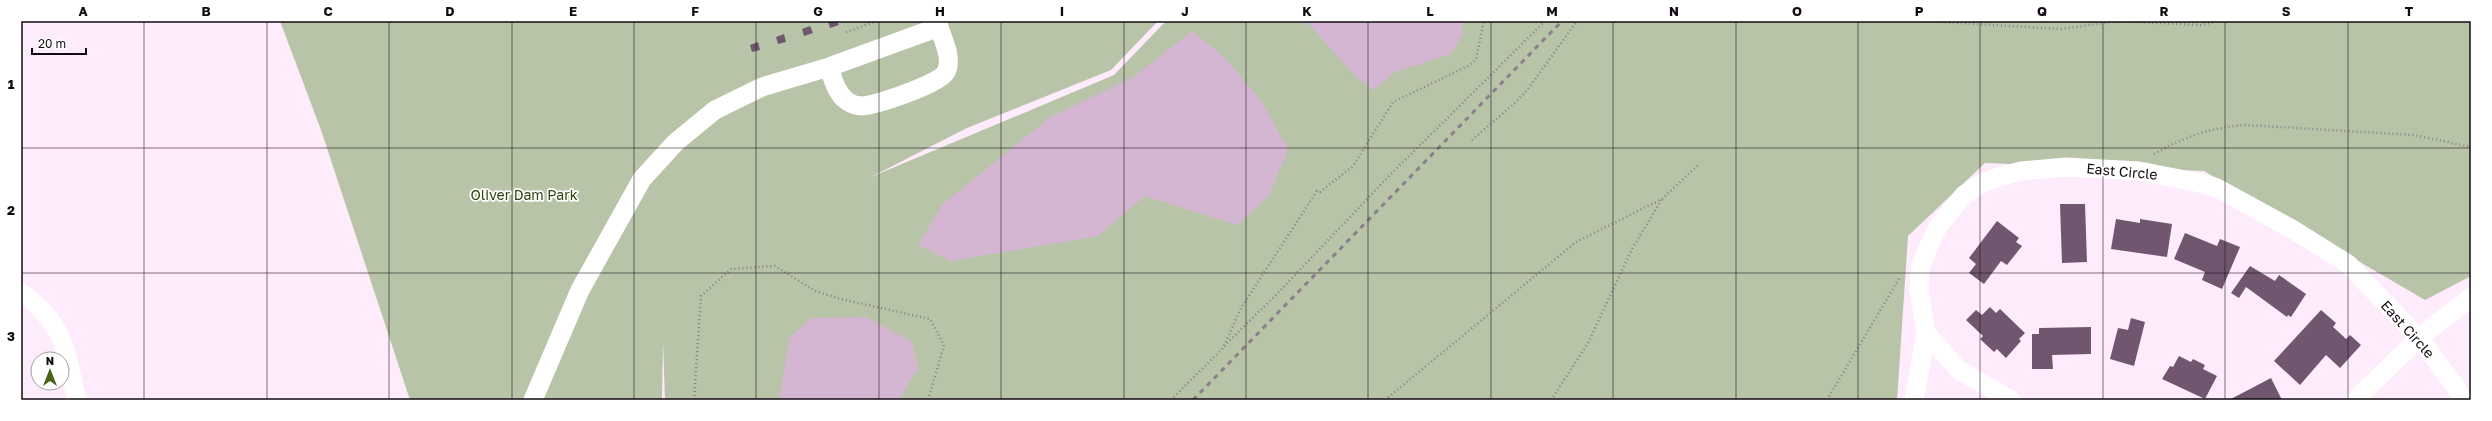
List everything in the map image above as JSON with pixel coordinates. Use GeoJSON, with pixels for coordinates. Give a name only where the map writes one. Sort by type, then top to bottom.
{"type":"FeatureCollection","features":[{"type":"Feature","properties":{"kind":"street"},"geometry":{"type":"LineString","coordinates":[[533,400],[580,290],[642,179],[676,142],[715,110],[762,87],[829,67],[939,28],[949,59],[946,72],[937,80],[875,104],[860,106],[848,102],[837,90],[829,67]]}},
{"type":"Feature","properties":{"kind":"street","name":"East Circle"},"geometry":{"type":"LineString","coordinates":[[1926,333],[1919,290],[1920,267],[1937,228],[1964,195],[1982,183],[2021,171],[2066,167],[2139,171],[2181,178],[2217,188],[2292,229],[2348,264],[2419,338],[2456,388],[2462,400]]}},
{"type":"Feature","properties":{"kind":"street"},"geometry":{"type":"LineString","coordinates":[[21,292],[42,308],[61,335],[77,400]]}},
{"type":"Feature","properties":{"kind":"street"},"geometry":{"type":"LineString","coordinates":[[2354,400],[2419,338],[2471,297]]}},
{"type":"Feature","properties":{"kind":"street"},"geometry":{"type":"LineString","coordinates":[[1914,400],[1926,333]]}},
{"type":"Feature","properties":{"kind":"street"},"geometry":{"type":"LineString","coordinates":[[1926,333],[1959,370],[2011,400]]}},
{"type":"Feature","properties":{"kind":"path"},"geometry":{"type":"LineString","coordinates":[[846,32],[877,21]]}},
{"type":"Feature","properties":{"kind":"path"},"geometry":{"type":"LineString","coordinates":[[1223,348],[1241,308],[1317,191],[1320,192],[1353,166],[1393,102],[1468,66],[1476,59],[1484,21]]}},
{"type":"Feature","properties":{"kind":"path"},"geometry":{"type":"LineString","coordinates":[[1171,400],[1276,296],[1387,178],[1545,21]]}},
{"type":"Feature","properties":{"kind":"path"},"geometry":{"type":"LineString","coordinates":[[1472,140],[1516,102],[1528,89],[1577,21]]}},
{"type":"Feature","properties":{"kind":"path"},"geometry":{"type":"LineString","coordinates":[[1924,21],[2061,29],[2118,22],[2201,25],[2220,21]]}},
{"type":"Feature","properties":{"kind":"path"},"geometry":{"type":"LineString","coordinates":[[2139,171],[2141,162],[2199,132],[2226,126],[2246,125],[2414,135],[2471,147]]}},
{"type":"Feature","properties":{"kind":"path"},"geometry":{"type":"LineString","coordinates":[[1551,400],[1588,342],[1632,249],[1662,199],[1699,164]]}},
{"type":"Feature","properties":{"kind":"path"},"geometry":{"type":"LineString","coordinates":[[1385,400],[1576,242],[1662,199]]}},
{"type":"Feature","properties":{"kind":"path"},"geometry":{"type":"LineString","coordinates":[[694,400],[701,296],[731,269],[774,266],[815,291],[841,299],[930,318],[944,345],[928,400]]}},
{"type":"Feature","properties":{"kind":"path"},"geometry":{"type":"LineString","coordinates":[[1827,400],[1902,274]]}},
{"type":"Feature","properties":{"kind":"green space","name":"Oliver Dam Park"},"geometry":{"type":"Polygon","coordinates":[[[280,21],[1158,21],[1111,70],[967,128],[871,177],[1114,75],[1166,21],[2471,21],[2471,276],[2425,300],[2204,171],[1985,163],[1908,236],[1897,400],[665,400],[663,341],[662,400],[410,400],[321,130],[280,21]]]}},
{"type":"Feature","properties":{"kind":"shaded area"},"geometry":{"type":"Polygon","coordinates":[[[1306,21],[1462,21],[1463,33],[1451,54],[1395,72],[1374,90],[1358,79],[1306,21]]]}},
{"type":"Feature","properties":{"kind":"shaded area"},"geometry":{"type":"Polygon","coordinates":[[[1192,31],[1225,58],[1260,99],[1288,149],[1269,196],[1237,225],[1145,196],[1098,236],[951,261],[918,245],[943,204],[1049,118],[1135,76],[1192,31]]]}},
{"type":"Feature","properties":{"kind":"shaded area"},"geometry":{"type":"Polygon","coordinates":[[[866,317],[912,342],[918,368],[899,400],[779,400],[789,338],[812,318],[866,317]]]}},
{"type":"Feature","properties":{"kind":"building"},"geometry":{"type":"Polygon","coordinates":[[[828,21],[837,21],[839,25],[830,28],[828,21]]]}},
{"type":"Feature","properties":{"kind":"building"},"geometry":{"type":"Polygon","coordinates":[[[810,26],[813,33],[804,36],[802,29],[810,26]]]}},
{"type":"Feature","properties":{"kind":"building"},"geometry":{"type":"Polygon","coordinates":[[[784,34],[786,42],[778,44],[776,37],[784,34]]]}},
{"type":"Feature","properties":{"kind":"building"},"geometry":{"type":"Polygon","coordinates":[[[758,42],[760,50],[752,52],[750,45],[758,42]]]}},
{"type":"Feature","properties":{"kind":"building"},"geometry":{"type":"Polygon","coordinates":[[[2060,204],[2085,204],[2087,262],[2062,263],[2060,204]]]}},
{"type":"Feature","properties":{"kind":"building"},"geometry":{"type":"Polygon","coordinates":[[[2116,219],[2140,223],[2140,219],[2172,224],[2167,257],[2111,249],[2116,219]]]}},
{"type":"Feature","properties":{"kind":"building"},"geometry":{"type":"Polygon","coordinates":[[[1997,221],[2019,238],[2016,242],[2022,246],[2007,265],[2001,261],[1984,284],[1969,273],[1976,264],[1969,258],[1997,221]]]}},
{"type":"Feature","properties":{"kind":"building"},"geometry":{"type":"Polygon","coordinates":[[[2185,233],[2217,246],[2220,239],[2240,247],[2222,289],[2202,280],[2205,272],[2174,259],[2185,233]]]}},
{"type":"Feature","properties":{"kind":"building"},"geometry":{"type":"Polygon","coordinates":[[[2250,266],[2275,281],[2279,275],[2306,294],[2291,317],[2288,315],[2287,317],[2246,287],[2239,298],[2231,293],[2250,266]]]}},
{"type":"Feature","properties":{"kind":"building"},"geometry":{"type":"Polygon","coordinates":[[[1990,307],[1996,313],[2000,309],[2025,333],[2019,339],[2021,341],[2006,358],[1997,349],[1994,352],[1980,339],[1983,336],[1966,320],[1976,310],[1982,315],[1990,307]]]}},
{"type":"Feature","properties":{"kind":"building"},"geometry":{"type":"Polygon","coordinates":[[[2321,310],[2336,323],[2333,327],[2346,339],[2350,335],[2361,345],[2340,368],[2326,355],[2300,385],[2274,361],[2321,310]]]}},
{"type":"Feature","properties":{"kind":"building"},"geometry":{"type":"Polygon","coordinates":[[[2131,318],[2145,322],[2134,366],[2110,359],[2118,328],[2128,330],[2131,318]]]}},
{"type":"Feature","properties":{"kind":"building"},"geometry":{"type":"Polygon","coordinates":[[[2091,327],[2091,354],[2052,355],[2053,369],[2032,369],[2032,334],[2039,334],[2039,328],[2091,327]]]}},
{"type":"Feature","properties":{"kind":"building"},"geometry":{"type":"Polygon","coordinates":[[[2179,356],[2191,362],[2193,359],[2205,365],[2203,369],[2217,376],[2205,399],[2162,379],[2170,366],[2173,367],[2179,356]]]}},
{"type":"Feature","properties":{"kind":"building"},"geometry":{"type":"Polygon","coordinates":[[[2271,378],[2282,400],[2229,400],[2271,378]]]}},
{"type":"Feature","properties":{"kind":"railway"},"geometry":{"type":"LineString","coordinates":[[1193,400],[1562,21]]}}]}
